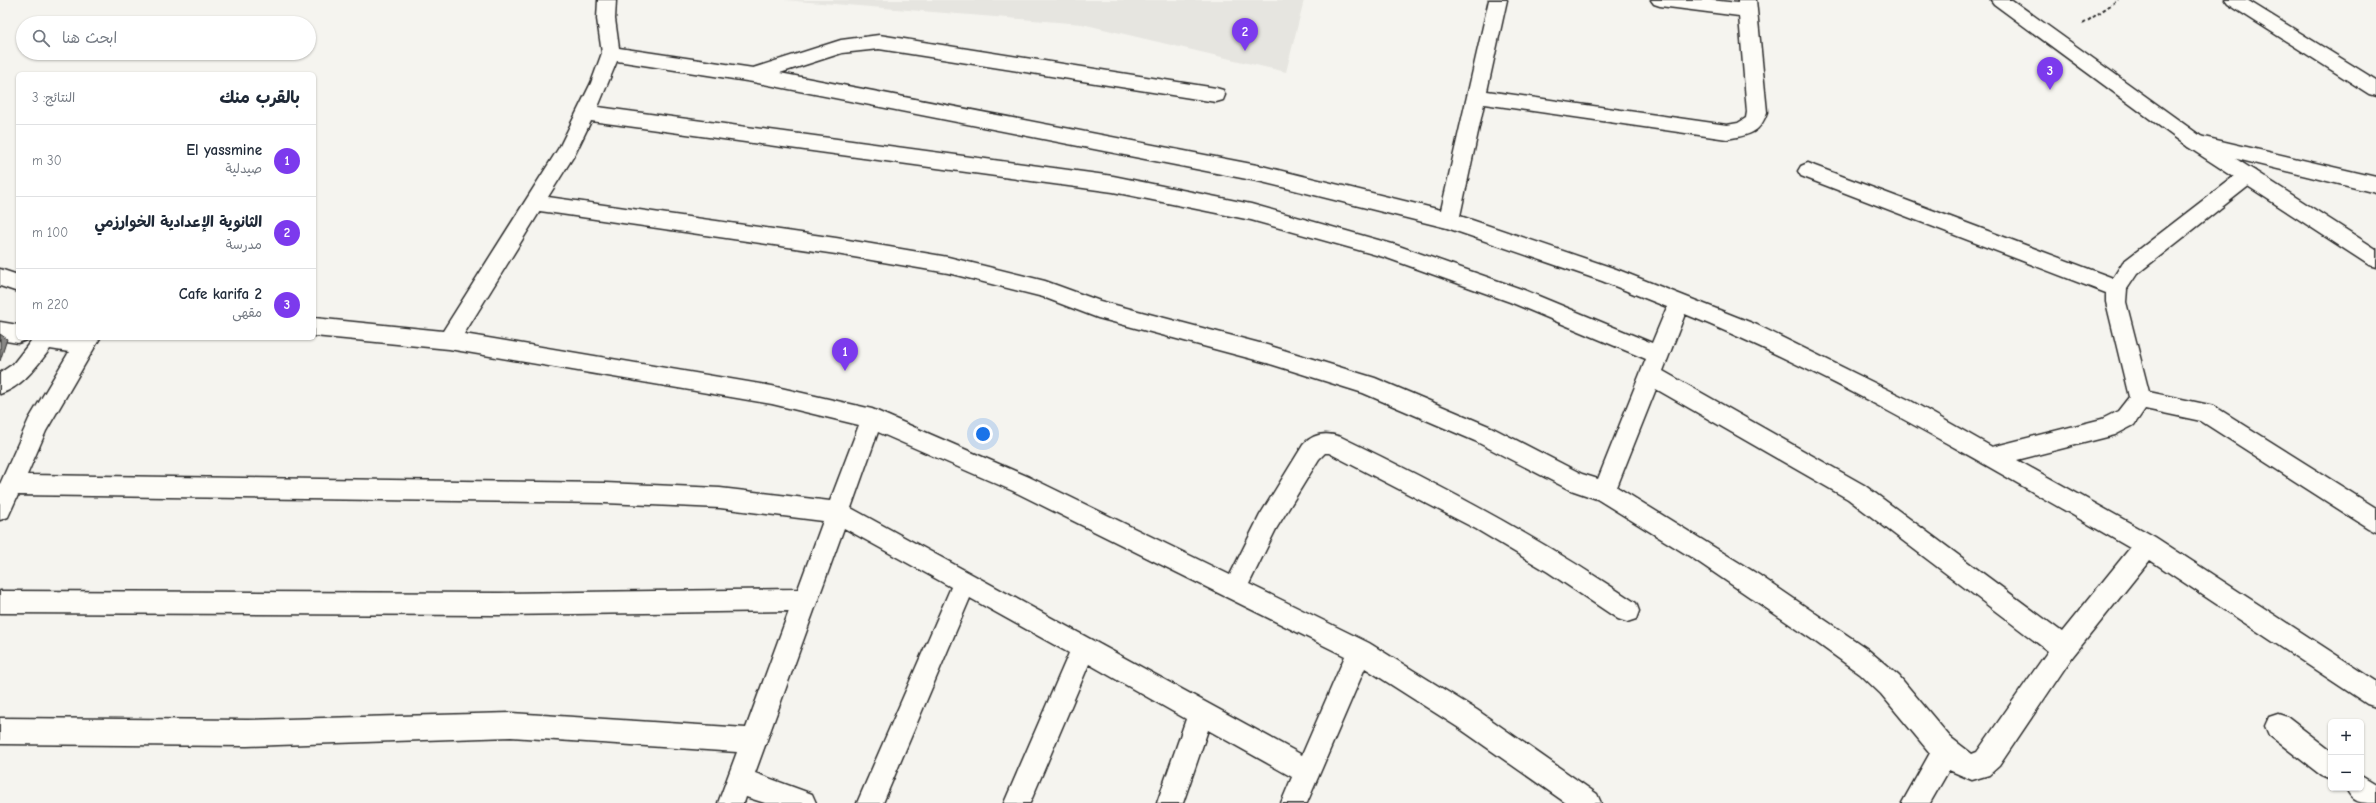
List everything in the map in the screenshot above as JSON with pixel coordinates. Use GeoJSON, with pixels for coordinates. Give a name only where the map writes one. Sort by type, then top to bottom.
{"type":"FeatureCollection","features":[{"type":"Feature","properties":{"kind":"street"},"geometry":{"type":"LineString","coordinates":[[450,340],[568,149],[600,83],[611,53],[606,19],[607,0]]}},
{"type":"Feature","properties":{"kind":"street"},"geometry":{"type":"LineString","coordinates":[[1449,220],[1498,0]]}},
{"type":"Feature","properties":{"kind":"street"},"geometry":{"type":"LineString","coordinates":[[1477,96],[1727,132],[1743,129],[1754,122],[1757,112],[1747,5],[1660,0]]}},
{"type":"Feature","properties":{"kind":"street"},"geometry":{"type":"LineString","coordinates":[[2000,0],[2196,142],[2376,259]]}},
{"type":"Feature","properties":{"kind":"street"},"geometry":{"type":"LineString","coordinates":[[2234,0],[2376,89]]}},
{"type":"Feature","properties":{"kind":"street"},"geometry":{"type":"LineString","coordinates":[[753,75],[841,47],[879,42],[1216,95]]}},
{"type":"Feature","properties":{"kind":"street"},"geometry":{"type":"LineString","coordinates":[[611,53],[753,75],[1262,174],[1449,220],[1609,275],[1749,331],[1903,408],[2147,545],[2376,695]]}},
{"type":"Feature","properties":{"kind":"street"},"geometry":{"type":"LineString","coordinates":[[586,113],[1113,184],[1251,212],[1388,251],[1517,296],[1654,365],[1856,492],[2064,648]]}},
{"type":"Feature","properties":{"kind":"street"},"geometry":{"type":"LineString","coordinates":[[2196,142],[2376,184]]}},
{"type":"Feature","properties":{"kind":"street"},"geometry":{"type":"LineString","coordinates":[[1808,171],[2117,288]]}},
{"type":"Feature","properties":{"kind":"street"},"geometry":{"type":"LineString","coordinates":[[2140,400],[2116,302],[2117,288],[2130,268],[2248,176]]}},
{"type":"Feature","properties":{"kind":"street"},"geometry":{"type":"LineString","coordinates":[[535,203],[940,264],[1045,289],[1098,308],[1267,354],[1367,385],[1416,404],[1483,434],[1576,482],[1604,491],[1710,556],[1841,644],[1890,685],[1946,751],[1959,762],[1971,767],[1984,764],[2064,648],[2147,545]]}},
{"type":"Feature","properties":{"kind":"street"},"geometry":{"type":"LineString","coordinates":[[0,277],[16,283]]}},
{"type":"Feature","properties":{"kind":"street"},"geometry":{"type":"LineString","coordinates":[[1604,491],[1678,303]]}},
{"type":"Feature","properties":{"kind":"street"},"geometry":{"type":"LineString","coordinates":[[316,327],[450,340],[772,395],[872,419],[1021,484],[1360,651],[1468,719],[1588,803]]}},
{"type":"Feature","properties":{"kind":"street"},"geometry":{"type":"LineString","coordinates":[[0,331],[16,334]]}},
{"type":"Feature","properties":{"kind":"street"},"geometry":{"type":"LineString","coordinates":[[0,385],[20,370],[42,340]]}},
{"type":"Feature","properties":{"kind":"street"},"geometry":{"type":"LineString","coordinates":[[0,510],[37,426],[87,342],[65,340]]}},
{"type":"Feature","properties":{"kind":"street"},"geometry":{"type":"LineString","coordinates":[[1991,457],[2107,428],[2126,418],[2140,400]]}},
{"type":"Feature","properties":{"kind":"street"},"geometry":{"type":"LineString","coordinates":[[2140,400],[2206,413],[2376,521]]}},
{"type":"Feature","properties":{"kind":"street"},"geometry":{"type":"LineString","coordinates":[[803,803],[735,792],[872,419]]}},
{"type":"Feature","properties":{"kind":"street"},"geometry":{"type":"LineString","coordinates":[[1234,589],[1268,522],[1311,452],[1316,445],[1322,442],[1333,444],[1434,493],[1575,574],[1627,611]]}},
{"type":"Feature","properties":{"kind":"street"},"geometry":{"type":"LineString","coordinates":[[11,485],[605,493],[720,498],[837,512],[1308,772]]}},
{"type":"Feature","properties":{"kind":"street"},"geometry":{"type":"LineString","coordinates":[[870,803],[965,583]]}},
{"type":"Feature","properties":{"kind":"street"},"geometry":{"type":"LineString","coordinates":[[0,602],[499,604],[805,600]]}},
{"type":"Feature","properties":{"kind":"street"},"geometry":{"type":"LineString","coordinates":[[1017,803],[1084,648]]}},
{"type":"Feature","properties":{"kind":"street"},"geometry":{"type":"LineString","coordinates":[[1294,803],[1360,651]]}},
{"type":"Feature","properties":{"kind":"street"},"geometry":{"type":"LineString","coordinates":[[1170,803],[1201,713]]}},
{"type":"Feature","properties":{"kind":"street"},"geometry":{"type":"LineString","coordinates":[[0,731],[246,733],[510,725],[754,741]]}},
{"type":"Feature","properties":{"kind":"street"},"geometry":{"type":"LineString","coordinates":[[2278,726],[2328,765]]}},
{"type":"Feature","properties":{"kind":"street"},"geometry":{"type":"LineString","coordinates":[[1915,803],[1946,751]]}},
{"type":"Feature","properties":{"kind":"street"},"geometry":{"type":"LineString","coordinates":[[2362,791],[2376,802]]}},
{"type":"Feature","properties":{"kind":"path"},"geometry":{"type":"LineString","coordinates":[[2082,24],[2118,0]]}},
{"type":"Feature","properties":{"kind":"shaded area"},"geometry":{"type":"Polygon","coordinates":[[[784,0],[1304,0],[1286,72],[1082,24],[784,0]]]}},
{"type":"Feature","properties":{"kind":"place","name":"الثانوية الإعدادية الخوارزمي"},"geometry":{"type":"Point","coordinates":[1245,51]}},
{"type":"Feature","properties":{"kind":"place","name":"Cafe karifa 2"},"geometry":{"type":"Point","coordinates":[2050,90]}},
{"type":"Feature","properties":{"kind":"place","name":"El yassmine"},"geometry":{"type":"Point","coordinates":[845,371]}}]}
